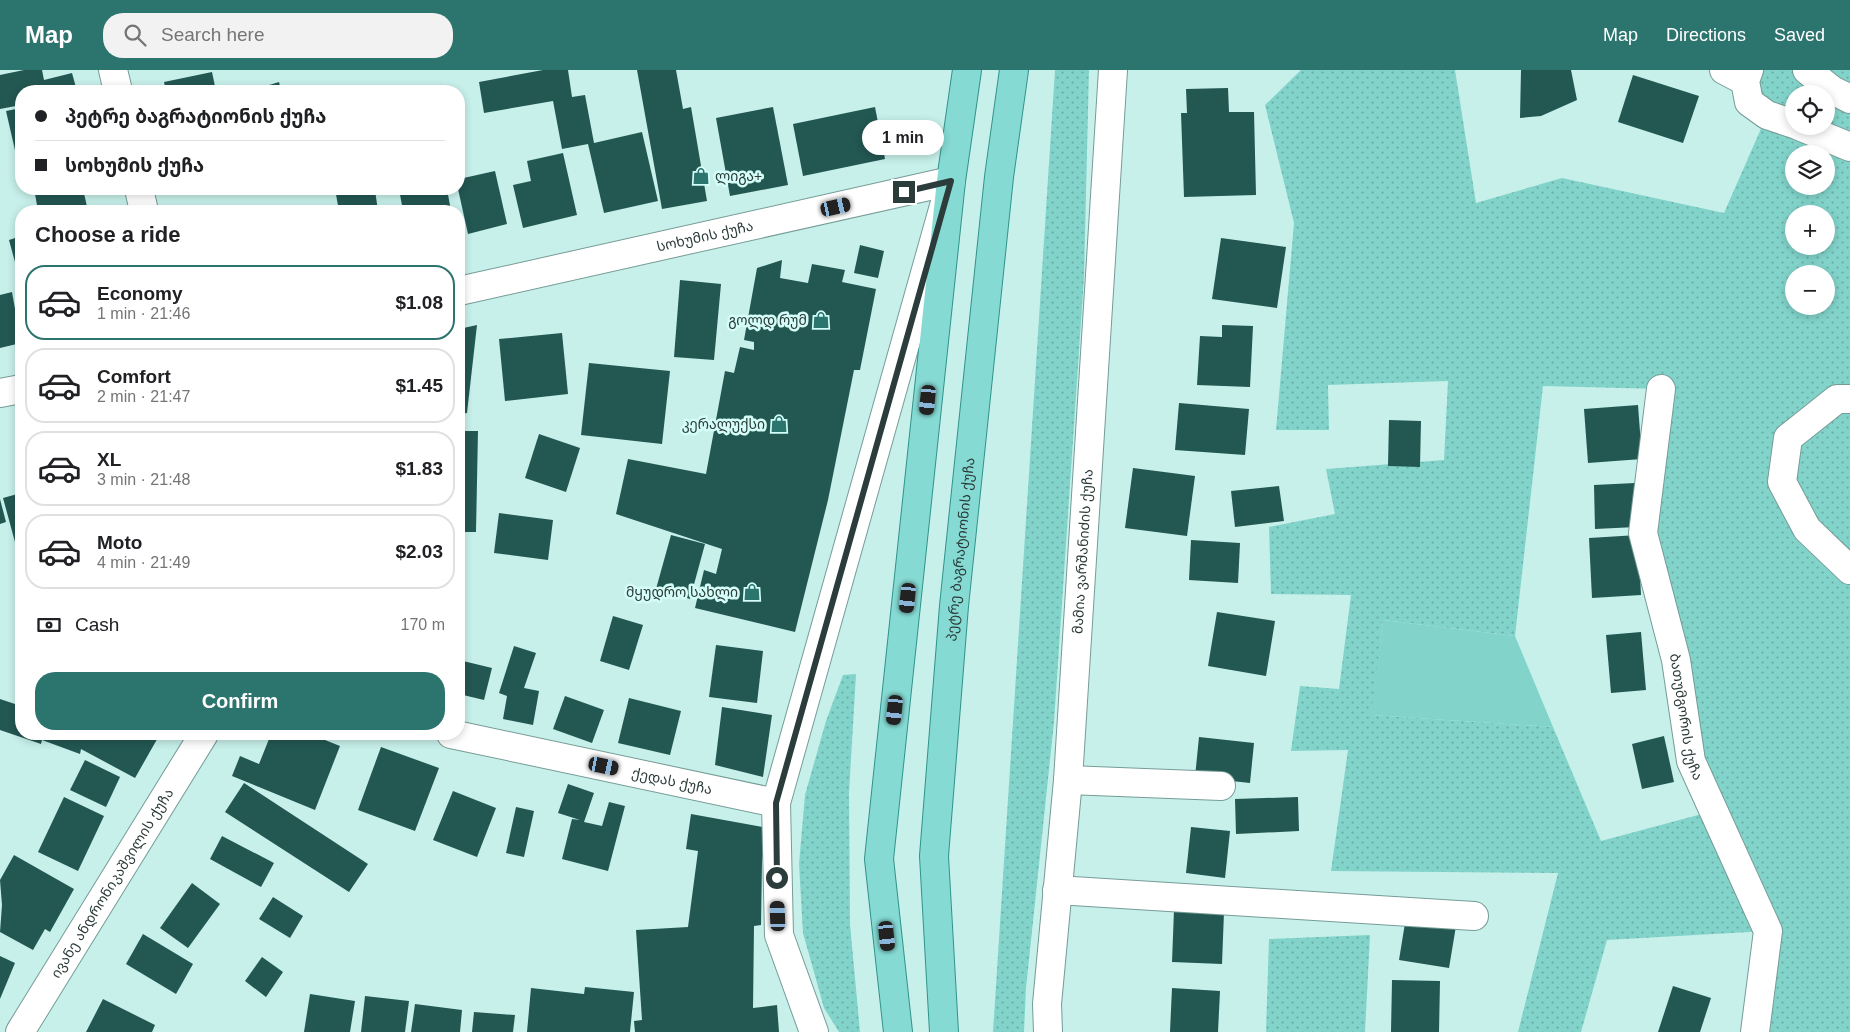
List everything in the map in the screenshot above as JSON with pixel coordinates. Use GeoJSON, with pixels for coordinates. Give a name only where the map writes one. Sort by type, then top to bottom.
{"type":"FeatureCollection","features":[{"type":"Feature","properties":{"kind":"main road"},"geometry":{"type":"LineString","coordinates":[[898,1032],[878,859],[951,181],[967,70]]}},
{"type":"Feature","properties":{"kind":"main road","name":"პეტრე ბაგრატიონის ქუჩა"},"geometry":{"type":"LineString","coordinates":[[944,1032],[934,856],[954,606],[998,187],[1014,70]]}},
{"type":"Feature","properties":{"kind":"street"},"geometry":{"type":"LineString","coordinates":[[113,70],[117,85]]}},
{"type":"Feature","properties":{"kind":"street","name":"მამია ვარშანიძის ქუჩა"},"geometry":{"type":"LineString","coordinates":[[1048,1032],[1047,1004],[1068,780],[1113,70]]}},
{"type":"Feature","properties":{"kind":"street"},"geometry":{"type":"LineString","coordinates":[[1807,70],[1832,90],[1850,98]]}},
{"type":"Feature","properties":{"kind":"street"},"geometry":{"type":"LineString","coordinates":[[1740,74],[1749,102],[1767,115],[1785,121]]}},
{"type":"Feature","properties":{"kind":"street"},"geometry":{"type":"LineString","coordinates":[[1821,135],[1850,147]]}},
{"type":"Feature","properties":{"kind":"street"},"geometry":{"type":"LineString","coordinates":[[814,1032],[779,935],[776,803],[951,181]]}},
{"type":"Feature","properties":{"kind":"street","name":"სოხუმის ქუჩა"},"geometry":{"type":"LineString","coordinates":[[465,290],[951,181]]}},
{"type":"Feature","properties":{"kind":"street"},"geometry":{"type":"LineString","coordinates":[[0,393],[15,389]]}},
{"type":"Feature","properties":{"kind":"street","name":"ბათუმგორის ქუჩა"},"geometry":{"type":"LineString","coordinates":[[1661,389],[1643,533],[1676,660],[1691,761],[1768,931],[1755,1032]]}},
{"type":"Feature","properties":{"kind":"street"},"geometry":{"type":"LineString","coordinates":[[1850,399],[1837,399],[1788,438],[1782,482],[1807,528],[1850,570]]}},
{"type":"Feature","properties":{"kind":"street","name":"ქედას ქუჩა"},"geometry":{"type":"LineString","coordinates":[[465,737],[776,803]]}},
{"type":"Feature","properties":{"kind":"street","name":"ივანე ანდრონიკაშვილის ქუჩა"},"geometry":{"type":"LineString","coordinates":[[20,1032],[200,740]]}},
{"type":"Feature","properties":{"kind":"street"},"geometry":{"type":"LineString","coordinates":[[1068,780],[1221,786]]}},
{"type":"Feature","properties":{"kind":"street"},"geometry":{"type":"LineString","coordinates":[[1057,890],[1474,916]]}},
{"type":"Feature","properties":{"kind":"shaded area"},"geometry":{"type":"Polygon","coordinates":[[[1055,70],[1089,70],[1084,277],[1054,722],[1026,988],[1024,1032],[993,1032],[1055,70]]]}},
{"type":"Feature","properties":{"kind":"shaded area"},"geometry":{"type":"Polygon","coordinates":[[[1301,70],[1455,70],[1476,203],[1562,178],[1724,213],[1767,115],[1724,70],[1850,70],[1850,1032],[1755,1032],[1767,931],[1607,940],[1581,1032],[1518,1032],[1558,873],[1331,871],[1348,750],[1291,751],[1300,686],[1339,689],[1351,595],[1271,594],[1269,527],[1335,514],[1326,469],[1444,460],[1448,381],[1328,385],[1329,430],[1276,430],[1294,223],[1265,105],[1301,70]],[[1543,386],[1515,636],[1383,620],[1372,715],[1553,727],[1601,841],[1713,811],[1643,533],[1661,389],[1543,386]]]}},
{"type":"Feature","properties":{"kind":"shaded area"},"geometry":{"type":"Polygon","coordinates":[[[1383,620],[1515,636],[1553,727],[1371,715],[1383,620]]]}},
{"type":"Feature","properties":{"kind":"shaded area"},"geometry":{"type":"Polygon","coordinates":[[[856,674],[849,793],[850,924],[860,1032],[839,1032],[824,1008],[803,933],[799,864],[805,795],[826,721],[843,675],[856,674]]]}},
{"type":"Feature","properties":{"kind":"shaded area"},"geometry":{"type":"Polygon","coordinates":[[[1370,935],[1365,1032],[1266,1032],[1269,939],[1370,935]]]}},
{"type":"Feature","properties":{"kind":"building"},"geometry":{"type":"Polygon","coordinates":[[[24,70],[42,70],[44,80],[72,73],[75,85],[15,85],[15,106],[0,109],[0,75],[24,70]]]}},
{"type":"Feature","properties":{"kind":"building"},"geometry":{"type":"Polygon","coordinates":[[[543,70],[568,70],[572,97],[585,95],[594,143],[642,132],[658,201],[604,213],[588,144],[562,149],[553,101],[484,113],[479,82],[543,70]]]}},
{"type":"Feature","properties":{"kind":"building"},"geometry":{"type":"Polygon","coordinates":[[[637,70],[676,70],[683,109],[691,107],[707,201],[662,209],[637,70]]]}},
{"type":"Feature","properties":{"kind":"building"},"geometry":{"type":"Polygon","coordinates":[[[1521,70],[1571,70],[1577,100],[1541,116],[1520,118],[1521,70]]]}},
{"type":"Feature","properties":{"kind":"building"},"geometry":{"type":"Polygon","coordinates":[[[212,72],[215,85],[165,85],[164,82],[212,72]]]}},
{"type":"Feature","properties":{"kind":"building"},"geometry":{"type":"Polygon","coordinates":[[[1633,75],[1699,96],[1683,143],[1618,122],[1633,75]]]}},
{"type":"Feature","properties":{"kind":"building"},"geometry":{"type":"Polygon","coordinates":[[[1228,88],[1229,112],[1254,112],[1256,195],[1184,197],[1181,113],[1187,113],[1186,89],[1228,88]]]}},
{"type":"Feature","properties":{"kind":"building"},"geometry":{"type":"Polygon","coordinates":[[[773,107],[788,185],[730,196],[716,118],[773,107]]]}},
{"type":"Feature","properties":{"kind":"building"},"geometry":{"type":"Polygon","coordinates":[[[875,107],[885,159],[803,176],[793,124],[875,107]]]}},
{"type":"Feature","properties":{"kind":"building"},"geometry":{"type":"Polygon","coordinates":[[[15,109],[15,150],[6,111],[15,109]]]}},
{"type":"Feature","properties":{"kind":"building"},"geometry":{"type":"Polygon","coordinates":[[[563,153],[577,215],[523,228],[513,185],[531,181],[527,161],[563,153]]]}},
{"type":"Feature","properties":{"kind":"building"},"geometry":{"type":"Polygon","coordinates":[[[495,171],[507,224],[468,234],[465,220],[465,205],[462,205],[459,195],[465,195],[465,178],[495,171]]]}},
{"type":"Feature","properties":{"kind":"building"},"geometry":{"type":"Polygon","coordinates":[[[35,195],[84,195],[87,205],[37,205],[35,195]]]}},
{"type":"Feature","properties":{"kind":"building"},"geometry":{"type":"Polygon","coordinates":[[[336,195],[376,195],[377,205],[338,205],[336,195]]]}},
{"type":"Feature","properties":{"kind":"building"},"geometry":{"type":"Polygon","coordinates":[[[400,195],[448,195],[450,205],[402,205],[400,195]]]}},
{"type":"Feature","properties":{"kind":"building"},"geometry":{"type":"Polygon","coordinates":[[[15,238],[15,262],[9,240],[15,238]]]}},
{"type":"Feature","properties":{"kind":"building"},"geometry":{"type":"Polygon","coordinates":[[[1221,238],[1286,247],[1277,308],[1212,299],[1221,238]]]}},
{"type":"Feature","properties":{"kind":"building"},"geometry":{"type":"Polygon","coordinates":[[[860,245],[884,251],[878,278],[854,273],[860,245]]]}},
{"type":"Feature","properties":{"kind":"building"},"geometry":{"type":"Polygon","coordinates":[[[782,260],[780,278],[808,283],[812,264],[845,270],[842,282],[876,289],[860,370],[854,370],[828,500],[795,632],[695,608],[704,570],[716,574],[722,549],[616,514],[628,459],[706,474],[725,371],[734,373],[740,347],[754,350],[754,342],[744,340],[757,268],[782,260]]]}},
{"type":"Feature","properties":{"kind":"building"},"geometry":{"type":"Polygon","coordinates":[[[680,280],[721,284],[714,360],[674,357],[680,280]]]}},
{"type":"Feature","properties":{"kind":"building"},"geometry":{"type":"Polygon","coordinates":[[[12,292],[15,309],[15,344],[0,348],[0,295],[12,292]]]}},
{"type":"Feature","properties":{"kind":"building"},"geometry":{"type":"Polygon","coordinates":[[[477,325],[467,413],[465,413],[465,328],[477,325]]]}},
{"type":"Feature","properties":{"kind":"building"},"geometry":{"type":"Polygon","coordinates":[[[1222,325],[1253,326],[1250,387],[1197,385],[1200,336],[1222,337],[1222,325]]]}},
{"type":"Feature","properties":{"kind":"building"},"geometry":{"type":"Polygon","coordinates":[[[562,333],[568,394],[505,401],[499,339],[562,333]]]}},
{"type":"Feature","properties":{"kind":"building"},"geometry":{"type":"Polygon","coordinates":[[[589,363],[670,371],[662,444],[581,435],[589,363]]]}},
{"type":"Feature","properties":{"kind":"building"},"geometry":{"type":"Polygon","coordinates":[[[1179,403],[1249,409],[1245,455],[1175,450],[1179,403]]]}},
{"type":"Feature","properties":{"kind":"building"},"geometry":{"type":"Polygon","coordinates":[[[1638,405],[1642,459],[1588,463],[1584,409],[1638,405]]]}},
{"type":"Feature","properties":{"kind":"building"},"geometry":{"type":"Polygon","coordinates":[[[1389,420],[1421,421],[1420,467],[1388,466],[1389,420]]]}},
{"type":"Feature","properties":{"kind":"building"},"geometry":{"type":"Polygon","coordinates":[[[465,431],[478,431],[476,532],[465,532],[465,431]]]}},
{"type":"Feature","properties":{"kind":"building"},"geometry":{"type":"Polygon","coordinates":[[[539,434],[580,448],[566,492],[525,478],[539,434]]]}},
{"type":"Feature","properties":{"kind":"building"},"geometry":{"type":"Polygon","coordinates":[[[1133,468],[1195,476],[1187,536],[1125,528],[1133,468]]]}},
{"type":"Feature","properties":{"kind":"building"},"geometry":{"type":"Polygon","coordinates":[[[1635,483],[1636,527],[1595,529],[1594,485],[1635,483]]]}},
{"type":"Feature","properties":{"kind":"building"},"geometry":{"type":"Polygon","coordinates":[[[1279,486],[1284,521],[1235,527],[1231,491],[1279,486]]]}},
{"type":"Feature","properties":{"kind":"building"},"geometry":{"type":"Polygon","coordinates":[[[15,495],[15,542],[3,498],[15,495]]]}},
{"type":"Feature","properties":{"kind":"building"},"geometry":{"type":"Polygon","coordinates":[[[0,499],[6,522],[0,524],[0,499]]]}},
{"type":"Feature","properties":{"kind":"building"},"geometry":{"type":"Polygon","coordinates":[[[499,513],[553,520],[548,560],[494,553],[499,513]]]}},
{"type":"Feature","properties":{"kind":"building"},"geometry":{"type":"Polygon","coordinates":[[[671,535],[705,544],[690,599],[656,589],[671,535]]]}},
{"type":"Feature","properties":{"kind":"building"},"geometry":{"type":"Polygon","coordinates":[[[1638,535],[1641,595],[1592,598],[1589,538],[1638,535]]]}},
{"type":"Feature","properties":{"kind":"building"},"geometry":{"type":"Polygon","coordinates":[[[1191,540],[1240,543],[1238,583],[1189,580],[1191,540]]]}},
{"type":"Feature","properties":{"kind":"building"},"geometry":{"type":"Polygon","coordinates":[[[1217,612],[1275,621],[1266,676],[1208,666],[1217,612]]]}},
{"type":"Feature","properties":{"kind":"building"},"geometry":{"type":"Polygon","coordinates":[[[613,616],[643,625],[629,670],[600,661],[613,616]]]}},
{"type":"Feature","properties":{"kind":"building"},"geometry":{"type":"Polygon","coordinates":[[[1641,632],[1646,690],[1611,693],[1606,635],[1641,632]]]}},
{"type":"Feature","properties":{"kind":"building"},"geometry":{"type":"Polygon","coordinates":[[[716,645],[763,651],[757,703],[709,697],[716,645]]]}},
{"type":"Feature","properties":{"kind":"building"},"geometry":{"type":"Polygon","coordinates":[[[514,646],[536,653],[524,688],[539,691],[533,725],[503,719],[507,696],[499,693],[514,646]]]}},
{"type":"Feature","properties":{"kind":"building"},"geometry":{"type":"Polygon","coordinates":[[[465,661],[492,668],[484,700],[465,695],[465,661]]]}},
{"type":"Feature","properties":{"kind":"building"},"geometry":{"type":"Polygon","coordinates":[[[565,696],[604,710],[592,743],[553,729],[565,696]]]}},
{"type":"Feature","properties":{"kind":"building"},"geometry":{"type":"Polygon","coordinates":[[[629,698],[681,711],[670,755],[618,743],[629,698]]]}},
{"type":"Feature","properties":{"kind":"building"},"geometry":{"type":"Polygon","coordinates":[[[0,699],[15,704],[15,735],[0,730],[0,699]]]}},
{"type":"Feature","properties":{"kind":"building"},"geometry":{"type":"Polygon","coordinates":[[[722,707],[772,715],[763,777],[715,765],[722,707]]]}},
{"type":"Feature","properties":{"kind":"building"},"geometry":{"type":"Polygon","coordinates":[[[1664,736],[1674,782],[1642,789],[1632,744],[1664,736]]]}},
{"type":"Feature","properties":{"kind":"building"},"geometry":{"type":"Polygon","coordinates":[[[1199,737],[1254,743],[1250,783],[1195,777],[1199,737]]]}},
{"type":"Feature","properties":{"kind":"building"},"geometry":{"type":"Polygon","coordinates":[[[29,740],[42,740],[41,744],[29,740]]]}},
{"type":"Feature","properties":{"kind":"building"},"geometry":{"type":"Polygon","coordinates":[[[42,740],[157,740],[135,778],[81,749],[80,754],[42,740]]]}},
{"type":"Feature","properties":{"kind":"building"},"geometry":{"type":"Polygon","coordinates":[[[269,740],[325,740],[340,746],[315,810],[232,776],[240,756],[259,764],[269,740]]]}},
{"type":"Feature","properties":{"kind":"building"},"geometry":{"type":"Polygon","coordinates":[[[381,747],[439,768],[415,831],[358,810],[381,747]]]}},
{"type":"Feature","properties":{"kind":"building"},"geometry":{"type":"Polygon","coordinates":[[[85,760],[120,777],[106,807],[70,790],[85,760]]]}},
{"type":"Feature","properties":{"kind":"building"},"geometry":{"type":"Polygon","coordinates":[[[244,783],[368,864],[349,892],[225,812],[244,783]]]}},
{"type":"Feature","properties":{"kind":"building"},"geometry":{"type":"Polygon","coordinates":[[[568,784],[594,793],[584,822],[602,826],[609,802],[625,806],[608,871],[562,859],[572,819],[580,820],[558,813],[568,784]]]}},
{"type":"Feature","properties":{"kind":"building"},"geometry":{"type":"Polygon","coordinates":[[[453,791],[496,808],[477,857],[433,840],[453,791]]]}},
{"type":"Feature","properties":{"kind":"building"},"geometry":{"type":"Polygon","coordinates":[[[64,797],[104,816],[78,871],[38,852],[64,797]]]}},
{"type":"Feature","properties":{"kind":"building"},"geometry":{"type":"Polygon","coordinates":[[[1298,797],[1299,831],[1236,834],[1235,799],[1298,797]]]}},
{"type":"Feature","properties":{"kind":"building"},"geometry":{"type":"Polygon","coordinates":[[[516,807],[534,811],[524,857],[506,853],[516,807]]]}},
{"type":"Feature","properties":{"kind":"building"},"geometry":{"type":"Polygon","coordinates":[[[691,814],[768,828],[762,861],[761,925],[754,926],[753,1008],[777,1005],[779,1032],[635,1032],[634,1021],[642,1020],[636,930],[688,927],[698,851],[686,849],[691,814]]]}},
{"type":"Feature","properties":{"kind":"building"},"geometry":{"type":"Polygon","coordinates":[[[1191,827],[1230,831],[1225,878],[1186,873],[1191,827]]]}},
{"type":"Feature","properties":{"kind":"building"},"geometry":{"type":"Polygon","coordinates":[[[222,836],[274,863],[261,887],[210,859],[222,836]]]}},
{"type":"Feature","properties":{"kind":"building"},"geometry":{"type":"Polygon","coordinates":[[[14,855],[74,889],[50,932],[45,929],[33,950],[0,932],[2,905],[0,880],[14,855]]]}},
{"type":"Feature","properties":{"kind":"building"},"geometry":{"type":"Polygon","coordinates":[[[192,883],[220,904],[188,948],[160,928],[192,883]]]}},
{"type":"Feature","properties":{"kind":"building"},"geometry":{"type":"Polygon","coordinates":[[[273,897],[303,916],[290,938],[259,919],[273,897]]]}},
{"type":"Feature","properties":{"kind":"building"},"geometry":{"type":"Polygon","coordinates":[[[1174,910],[1224,912],[1222,964],[1172,962],[1174,910]]]}},
{"type":"Feature","properties":{"kind":"building"},"geometry":{"type":"Polygon","coordinates":[[[1406,917],[1456,926],[1449,968],[1399,960],[1406,917]]]}},
{"type":"Feature","properties":{"kind":"building"},"geometry":{"type":"Polygon","coordinates":[[[143,934],[193,964],[176,994],[126,964],[143,934]]]}},
{"type":"Feature","properties":{"kind":"building"},"geometry":{"type":"Polygon","coordinates":[[[0,956],[15,963],[0,999],[0,956]]]}},
{"type":"Feature","properties":{"kind":"building"},"geometry":{"type":"Polygon","coordinates":[[[262,957],[283,972],[266,997],[245,981],[262,957]]]}},
{"type":"Feature","properties":{"kind":"building"},"geometry":{"type":"Polygon","coordinates":[[[1392,980],[1440,981],[1439,1032],[1391,1032],[1392,980]]]}},
{"type":"Feature","properties":{"kind":"building"},"geometry":{"type":"Polygon","coordinates":[[[1673,986],[1711,998],[1700,1032],[1658,1032],[1673,986]]]}},
{"type":"Feature","properties":{"kind":"building"},"geometry":{"type":"Polygon","coordinates":[[[585,987],[634,992],[630,1032],[527,1032],[531,988],[584,994],[585,987]]]}},
{"type":"Feature","properties":{"kind":"building"},"geometry":{"type":"Polygon","coordinates":[[[1172,988],[1220,991],[1218,1032],[1170,1032],[1172,988]]]}},
{"type":"Feature","properties":{"kind":"building"},"geometry":{"type":"Polygon","coordinates":[[[310,994],[355,1001],[350,1032],[304,1032],[310,994]]]}},
{"type":"Feature","properties":{"kind":"building"},"geometry":{"type":"Polygon","coordinates":[[[365,996],[409,1001],[405,1032],[361,1032],[365,996]]]}},
{"type":"Feature","properties":{"kind":"building"},"geometry":{"type":"Polygon","coordinates":[[[103,999],[155,1025],[152,1032],[86,1032],[103,999]]]}},
{"type":"Feature","properties":{"kind":"building"},"geometry":{"type":"Polygon","coordinates":[[[415,1004],[462,1010],[460,1032],[411,1032],[415,1004]]]}},
{"type":"Feature","properties":{"kind":"building"},"geometry":{"type":"Polygon","coordinates":[[[474,1012],[515,1015],[513,1032],[472,1032],[474,1012]]]}},
{"type":"Feature","properties":{"kind":"place","name":"ლიგა+"},"geometry":{"type":"Point","coordinates":[701,176]}},
{"type":"Feature","properties":{"kind":"place","name":"გოლდ რუმ"},"geometry":{"type":"Point","coordinates":[821,320]}},
{"type":"Feature","properties":{"kind":"place","name":"კერალუქსი"},"geometry":{"type":"Point","coordinates":[779,424]}},
{"type":"Feature","properties":{"kind":"place","name":"მყუდრო სახლი"},"geometry":{"type":"Point","coordinates":[752,592]}},
{"type":"Feature","properties":{"kind":"route"},"geometry":{"type":"LineString","coordinates":[[777,878],[776,803],[951,181],[904,192]]}}]}
